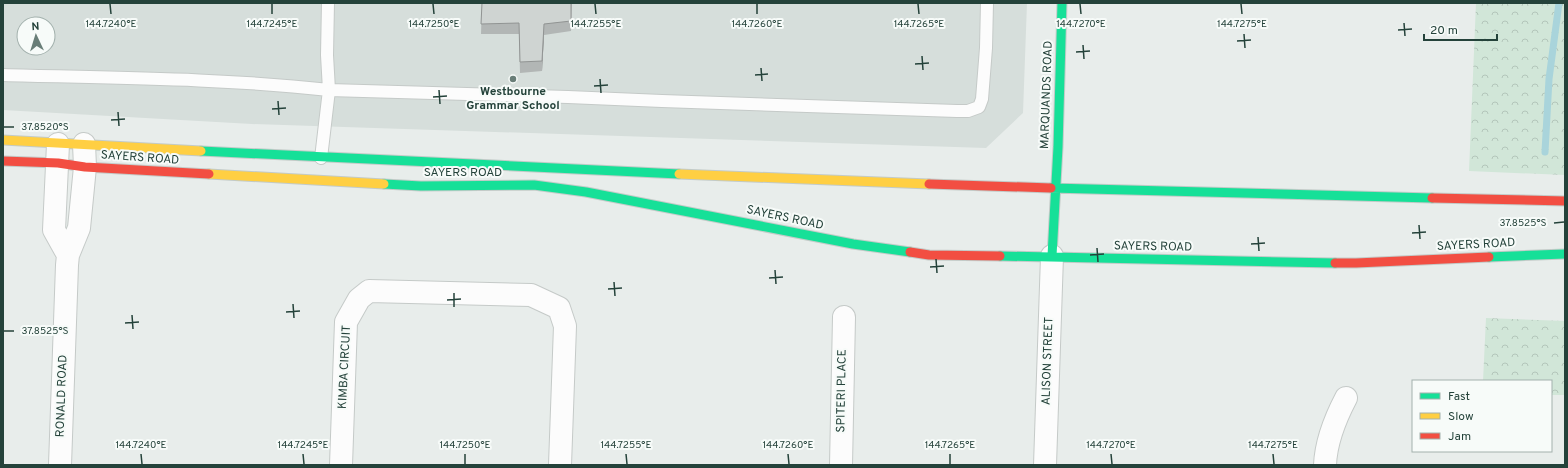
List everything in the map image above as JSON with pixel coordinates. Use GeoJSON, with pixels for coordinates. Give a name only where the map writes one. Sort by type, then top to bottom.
{"type":"FeatureCollection","features":[{"type":"Feature","properties":{"kind":"main road","name":"MARQUANDS ROAD"},"geometry":{"type":"LineString","coordinates":[[1052,256],[1056,188],[1062,3]]}},
{"type":"Feature","properties":{"kind":"main road","name":"SAYERS ROAD"},"geometry":{"type":"LineString","coordinates":[[3,140],[58,153],[85,167],[421,186],[534,185],[586,192],[852,244],[929,255],[1012,257],[1052,256],[1356,263],[1565,254]]}},
{"type":"Feature","properties":{"kind":"main road","name":"SAYERS ROAD"},"geometry":{"type":"LineString","coordinates":[[3,161],[58,153],[84,144],[326,162],[1056,188],[1565,201]]}},
{"type":"Feature","properties":{"kind":"main road"},"geometry":{"type":"LineString","coordinates":[[464,176],[488,177],[534,185]]}},
{"type":"Feature","properties":{"kind":"street","name":"RONALD ROAD"},"geometry":{"type":"LineString","coordinates":[[60,465],[68,256],[79,228],[85,167],[84,144]]}},
{"type":"Feature","properties":{"kind":"street"},"geometry":{"type":"LineString","coordinates":[[58,153],[54,230],[68,256]]}},
{"type":"Feature","properties":{"kind":"street"},"geometry":{"type":"LineString","coordinates":[[1539,200],[1558,193],[1565,193]]}},
{"type":"Feature","properties":{"kind":"street","name":"ALISON STREET"},"geometry":{"type":"LineString","coordinates":[[1044,465],[1052,256]]}},
{"type":"Feature","properties":{"kind":"street","name":"KIMBA CIRCUIT"},"geometry":{"type":"LineString","coordinates":[[341,465],[346,322],[359,299],[369,291],[531,295],[559,308],[565,326],[560,465]]}},
{"type":"Feature","properties":{"kind":"street","name":"SPITERI PLACE"},"geometry":{"type":"LineString","coordinates":[[841,465],[844,317]]}},
{"type":"Feature","properties":{"kind":"street"},"geometry":{"type":"LineString","coordinates":[[1325,465],[1325,456],[1331,430],[1346,398]]}},
{"type":"Feature","properties":{"kind":"lane"},"geometry":{"type":"LineString","coordinates":[[326,162],[329,90],[327,55],[328,3]]}},
{"type":"Feature","properties":{"kind":"lane"},"geometry":{"type":"LineString","coordinates":[[3,75],[290,85],[329,90],[968,111],[979,107],[982,99],[986,48],[987,3]]}},
{"type":"Feature","properties":{"kind":"shaded area","name":"Westbourne Grammar School"},"geometry":{"type":"Polygon","coordinates":[[[3,3],[1027,3],[1023,113],[986,148],[252,124],[3,110],[3,3]]]}},
{"type":"Feature","properties":{"kind":"green space"},"geometry":{"type":"Polygon","coordinates":[[[1476,3],[1565,3],[1565,175],[1469,171],[1476,3]]]}},
{"type":"Feature","properties":{"kind":"green space"},"geometry":{"type":"Polygon","coordinates":[[[1486,318],[1565,321],[1565,395],[1552,395],[1552,380],[1483,380],[1486,318]]]}},
{"type":"Feature","properties":{"kind":"building"},"geometry":{"type":"Polygon","coordinates":[[[482,3],[571,3],[571,21],[544,24],[542,61],[520,62],[519,23],[481,24],[482,3]]]}},
{"type":"Feature","properties":{"kind":"waterway"},"geometry":{"type":"LineString","coordinates":[[1545,152],[1549,79],[1559,3]]}},
{"type":"Feature","properties":{"kind":"traffic: fast"},"geometry":{"type":"LineString","coordinates":[[1052,256],[1058,147],[1062,3]]}},
{"type":"Feature","properties":{"kind":"traffic: fast"},"geometry":{"type":"LineString","coordinates":[[201,151],[679,174]]}},
{"type":"Feature","properties":{"kind":"traffic: fast"},"geometry":{"type":"LineString","coordinates":[[384,184],[421,186],[534,185],[586,192],[853,244],[910,252]]}},
{"type":"Feature","properties":{"kind":"traffic: fast"},"geometry":{"type":"LineString","coordinates":[[1051,188],[1432,198]]}},
{"type":"Feature","properties":{"kind":"traffic: fast"},"geometry":{"type":"LineString","coordinates":[[1489,257],[1565,254]]}},
{"type":"Feature","properties":{"kind":"traffic: fast"},"geometry":{"type":"LineString","coordinates":[[1000,256],[1335,263]]}},
{"type":"Feature","properties":{"kind":"traffic: slow"},"geometry":{"type":"LineString","coordinates":[[3,140],[201,151]]}},
{"type":"Feature","properties":{"kind":"traffic: slow"},"geometry":{"type":"LineString","coordinates":[[209,174],[384,184]]}},
{"type":"Feature","properties":{"kind":"traffic: slow"},"geometry":{"type":"LineString","coordinates":[[679,174],[929,184]]}},
{"type":"Feature","properties":{"kind":"traffic: jam"},"geometry":{"type":"LineString","coordinates":[[3,161],[58,163],[85,167],[209,174]]}},
{"type":"Feature","properties":{"kind":"traffic: jam"},"geometry":{"type":"LineString","coordinates":[[929,184],[1051,188]]}},
{"type":"Feature","properties":{"kind":"traffic: jam"},"geometry":{"type":"LineString","coordinates":[[1432,198],[1565,201]]}},
{"type":"Feature","properties":{"kind":"traffic: jam"},"geometry":{"type":"LineString","coordinates":[[910,252],[929,255],[1000,256]]}},
{"type":"Feature","properties":{"kind":"traffic: jam"},"geometry":{"type":"LineString","coordinates":[[1335,263],[1489,257]]}},
{"type":"Feature","properties":{"kind":"place","name":"Westbourne Grammar School"},"geometry":{"type":"Point","coordinates":[513,79]}}]}
